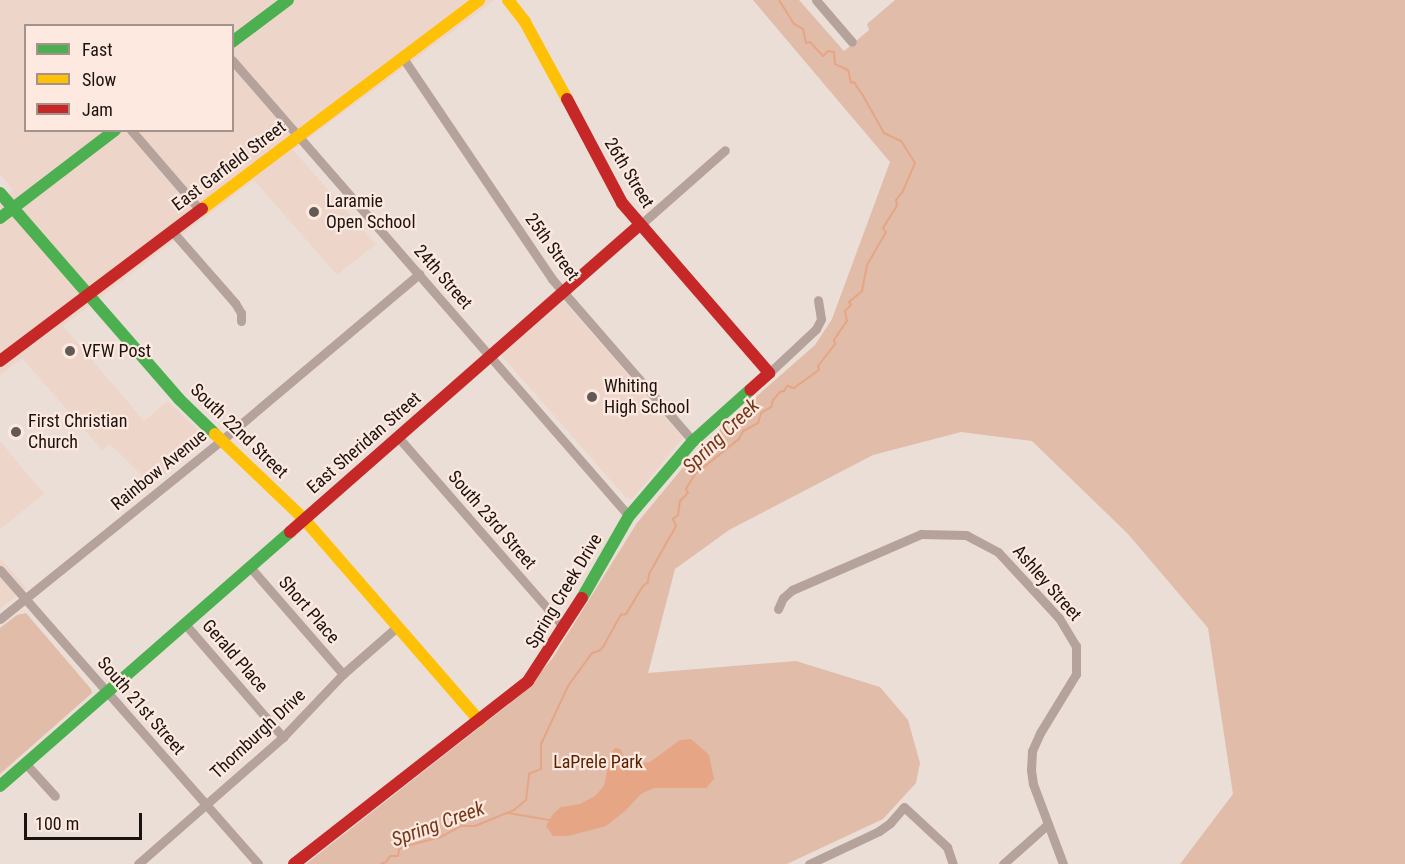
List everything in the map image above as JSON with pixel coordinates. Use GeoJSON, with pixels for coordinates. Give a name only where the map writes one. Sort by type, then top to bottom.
{"type":"FeatureCollection","features":[{"type":"Feature","properties":{"kind":"street"},"geometry":{"type":"LineString","coordinates":[[234,40],[288,0]]}},
{"type":"Feature","properties":{"kind":"street","name":"East Garfield Street"},"geometry":{"type":"LineString","coordinates":[[0,361],[479,0]]}},
{"type":"Feature","properties":{"kind":"street","name":"26th Street"},"geometry":{"type":"LineString","coordinates":[[508,0],[525,22],[621,203],[769,373]]}},
{"type":"Feature","properties":{"kind":"street"},"geometry":{"type":"LineString","coordinates":[[816,0],[852,42]]}},
{"type":"Feature","properties":{"kind":"street","name":"25th Street"},"geometry":{"type":"LineString","coordinates":[[403,58],[563,292],[693,441]]}},
{"type":"Feature","properties":{"kind":"street","name":"24th Street"},"geometry":{"type":"LineString","coordinates":[[234,62],[629,516]]}},
{"type":"Feature","properties":{"kind":"street"},"geometry":{"type":"LineString","coordinates":[[0,218],[113,132]]}},
{"type":"Feature","properties":{"kind":"street"},"geometry":{"type":"LineString","coordinates":[[134,132],[200,210]]}},
{"type":"Feature","properties":{"kind":"street","name":"East Sheridan Street"},"geometry":{"type":"LineString","coordinates":[[0,786],[725,150]]}},
{"type":"Feature","properties":{"kind":"street","name":"South 22nd Street"},"geometry":{"type":"LineString","coordinates":[[0,193],[179,399],[304,519],[479,720]]}},
{"type":"Feature","properties":{"kind":"street"},"geometry":{"type":"LineString","coordinates":[[172,231],[235,303],[241,313],[241,321]]}},
{"type":"Feature","properties":{"kind":"street","name":"Rainbow Avenue"},"geometry":{"type":"LineString","coordinates":[[0,620],[222,440],[419,274]]}},
{"type":"Feature","properties":{"kind":"street","name":"Spring Creek Drive"},"geometry":{"type":"LineString","coordinates":[[294,864],[329,834],[528,681],[597,574],[629,516],[693,441],[816,329],[821,319],[818,300]]}},
{"type":"Feature","properties":{"kind":"street","name":"South 23rd Street"},"geometry":{"type":"LineString","coordinates":[[398,437],[562,625]]}},
{"type":"Feature","properties":{"kind":"street","name":"Ashley Street"},"geometry":{"type":"LineString","coordinates":[[778,609],[783,598],[792,590],[921,534],[966,535],[998,552],[1059,618],[1076,646],[1076,674],[1032,750],[1033,784],[1063,864]]}},
{"type":"Feature","properties":{"kind":"street","name":"Short Place"},"geometry":{"type":"LineString","coordinates":[[250,567],[343,674]]}},
{"type":"Feature","properties":{"kind":"street","name":"South 21st Street"},"geometry":{"type":"LineString","coordinates":[[0,570],[258,864]]}},
{"type":"Feature","properties":{"kind":"street","name":"Gerald Place"},"geometry":{"type":"LineString","coordinates":[[185,624],[283,737]]}},
{"type":"Feature","properties":{"kind":"street","name":"Thornburgh Drive"},"geometry":{"type":"LineString","coordinates":[[138,864],[283,737],[343,674],[398,626]]}},
{"type":"Feature","properties":{"kind":"street"},"geometry":{"type":"LineString","coordinates":[[26,764],[55,796]]}},
{"type":"Feature","properties":{"kind":"street"},"geometry":{"type":"LineString","coordinates":[[809,864],[879,831],[890,823],[904,807],[947,847],[953,864]]}},
{"type":"Feature","properties":{"kind":"street"},"geometry":{"type":"LineString","coordinates":[[1003,864],[1048,824]]}},
{"type":"Feature","properties":{"kind":"shaded area"},"geometry":{"type":"Polygon","coordinates":[[[0,0],[495,0],[293,150],[376,244],[337,275],[254,180],[63,326],[144,421],[168,401],[205,437],[200,446],[152,485],[110,444],[102,450],[22,358],[0,375],[0,194],[4,198],[13,190],[0,174],[0,0]]]}},
{"type":"Feature","properties":{"kind":"shaded area","name":"Whiting High School"},"geometry":{"type":"Polygon","coordinates":[[[564,301],[683,438],[632,499],[626,498],[501,355],[564,301]]]}},
{"type":"Feature","properties":{"kind":"shaded area"},"geometry":{"type":"Polygon","coordinates":[[[0,441],[44,494],[0,529],[0,441]]]}},
{"type":"Feature","properties":{"kind":"shaded area"},"geometry":{"type":"Polygon","coordinates":[[[0,558],[27,588],[0,609],[0,558]]]}},
{"type":"Feature","properties":{"kind":"shaded area"},"geometry":{"type":"Polygon","coordinates":[[[691,739],[709,755],[714,779],[706,788],[654,788],[641,794],[606,826],[568,836],[553,836],[546,826],[553,814],[561,807],[580,804],[595,796],[604,786],[611,753],[615,748],[620,749],[627,762],[637,764],[650,762],[680,740],[691,739]]]}},
{"type":"Feature","properties":{"kind":"green space","name":"LaPrele Park"},"geometry":{"type":"Polygon","coordinates":[[[753,0],[799,0],[844,51],[869,30],[867,24],[895,0],[1405,0],[1405,864],[1180,864],[1233,794],[1208,628],[1128,534],[1032,441],[961,432],[873,455],[729,530],[675,569],[648,673],[796,661],[880,687],[908,720],[920,763],[916,783],[883,819],[787,864],[306,864],[522,694],[552,659],[637,523],[685,465],[726,423],[815,345],[832,319],[890,162],[753,0]]]}},
{"type":"Feature","properties":{"kind":"green space"},"geometry":{"type":"Polygon","coordinates":[[[26,613],[92,693],[0,774],[0,628],[17,615],[26,613]]]}},
{"type":"Feature","properties":{"kind":"waterway","name":"Spring Creek"},"geometry":{"type":"LineString","coordinates":[[381,864],[386,862],[390,856],[398,856],[402,847],[441,837],[461,826],[475,826],[514,810],[526,800],[529,774],[541,769],[541,744],[568,686],[592,653],[603,647],[621,615],[626,614],[642,587],[648,582],[649,574],[676,526],[673,519],[678,515],[680,501],[688,493],[686,489],[695,474],[739,439],[743,431],[758,423],[761,413],[771,407],[773,400],[787,386],[794,388],[819,370],[818,366],[835,344],[834,340],[847,321],[845,311],[851,305],[849,302],[862,291],[867,265],[886,232],[883,228],[897,206],[896,200],[903,191],[915,163],[901,141],[884,133],[862,94],[854,82],[851,83],[848,70],[835,64],[834,52],[828,51],[823,56],[810,42],[806,43],[803,29],[794,24],[779,0]]}},
{"type":"Feature","properties":{"kind":"waterway"},"geometry":{"type":"LineString","coordinates":[[508,813],[549,820]]}},
{"type":"Feature","properties":{"kind":"traffic: fast"},"geometry":{"type":"LineString","coordinates":[[234,40],[288,0]]}},
{"type":"Feature","properties":{"kind":"traffic: fast"},"geometry":{"type":"LineString","coordinates":[[0,218],[112,132]]}},
{"type":"Feature","properties":{"kind":"traffic: fast"},"geometry":{"type":"LineString","coordinates":[[0,193],[179,399],[215,434]]}},
{"type":"Feature","properties":{"kind":"traffic: fast"},"geometry":{"type":"LineString","coordinates":[[582,598],[629,516],[693,441],[750,390]]}},
{"type":"Feature","properties":{"kind":"traffic: fast"},"geometry":{"type":"LineString","coordinates":[[0,786],[290,532]]}},
{"type":"Feature","properties":{"kind":"traffic: slow"},"geometry":{"type":"LineString","coordinates":[[202,209],[479,0]]}},
{"type":"Feature","properties":{"kind":"traffic: slow"},"geometry":{"type":"LineString","coordinates":[[508,0],[525,22],[567,99]]}},
{"type":"Feature","properties":{"kind":"traffic: slow"},"geometry":{"type":"LineString","coordinates":[[215,434],[304,519],[479,720]]}},
{"type":"Feature","properties":{"kind":"traffic: jam"},"geometry":{"type":"LineString","coordinates":[[567,99],[622,203],[769,373],[750,390]]}},
{"type":"Feature","properties":{"kind":"traffic: jam"},"geometry":{"type":"LineString","coordinates":[[0,361],[202,209]]}},
{"type":"Feature","properties":{"kind":"traffic: jam"},"geometry":{"type":"LineString","coordinates":[[290,532],[640,225]]}},
{"type":"Feature","properties":{"kind":"traffic: jam"},"geometry":{"type":"LineString","coordinates":[[294,864],[528,681],[582,598]]}},
{"type":"Feature","properties":{"kind":"place","name":"Laramie Open School"},"geometry":{"type":"Point","coordinates":[314,212]}},
{"type":"Feature","properties":{"kind":"place","name":"VFW Post"},"geometry":{"type":"Point","coordinates":[70,351]}},
{"type":"Feature","properties":{"kind":"place","name":"Whiting High School"},"geometry":{"type":"Point","coordinates":[592,397]}},
{"type":"Feature","properties":{"kind":"place","name":"First Christian Church"},"geometry":{"type":"Point","coordinates":[16,432]}}]}
